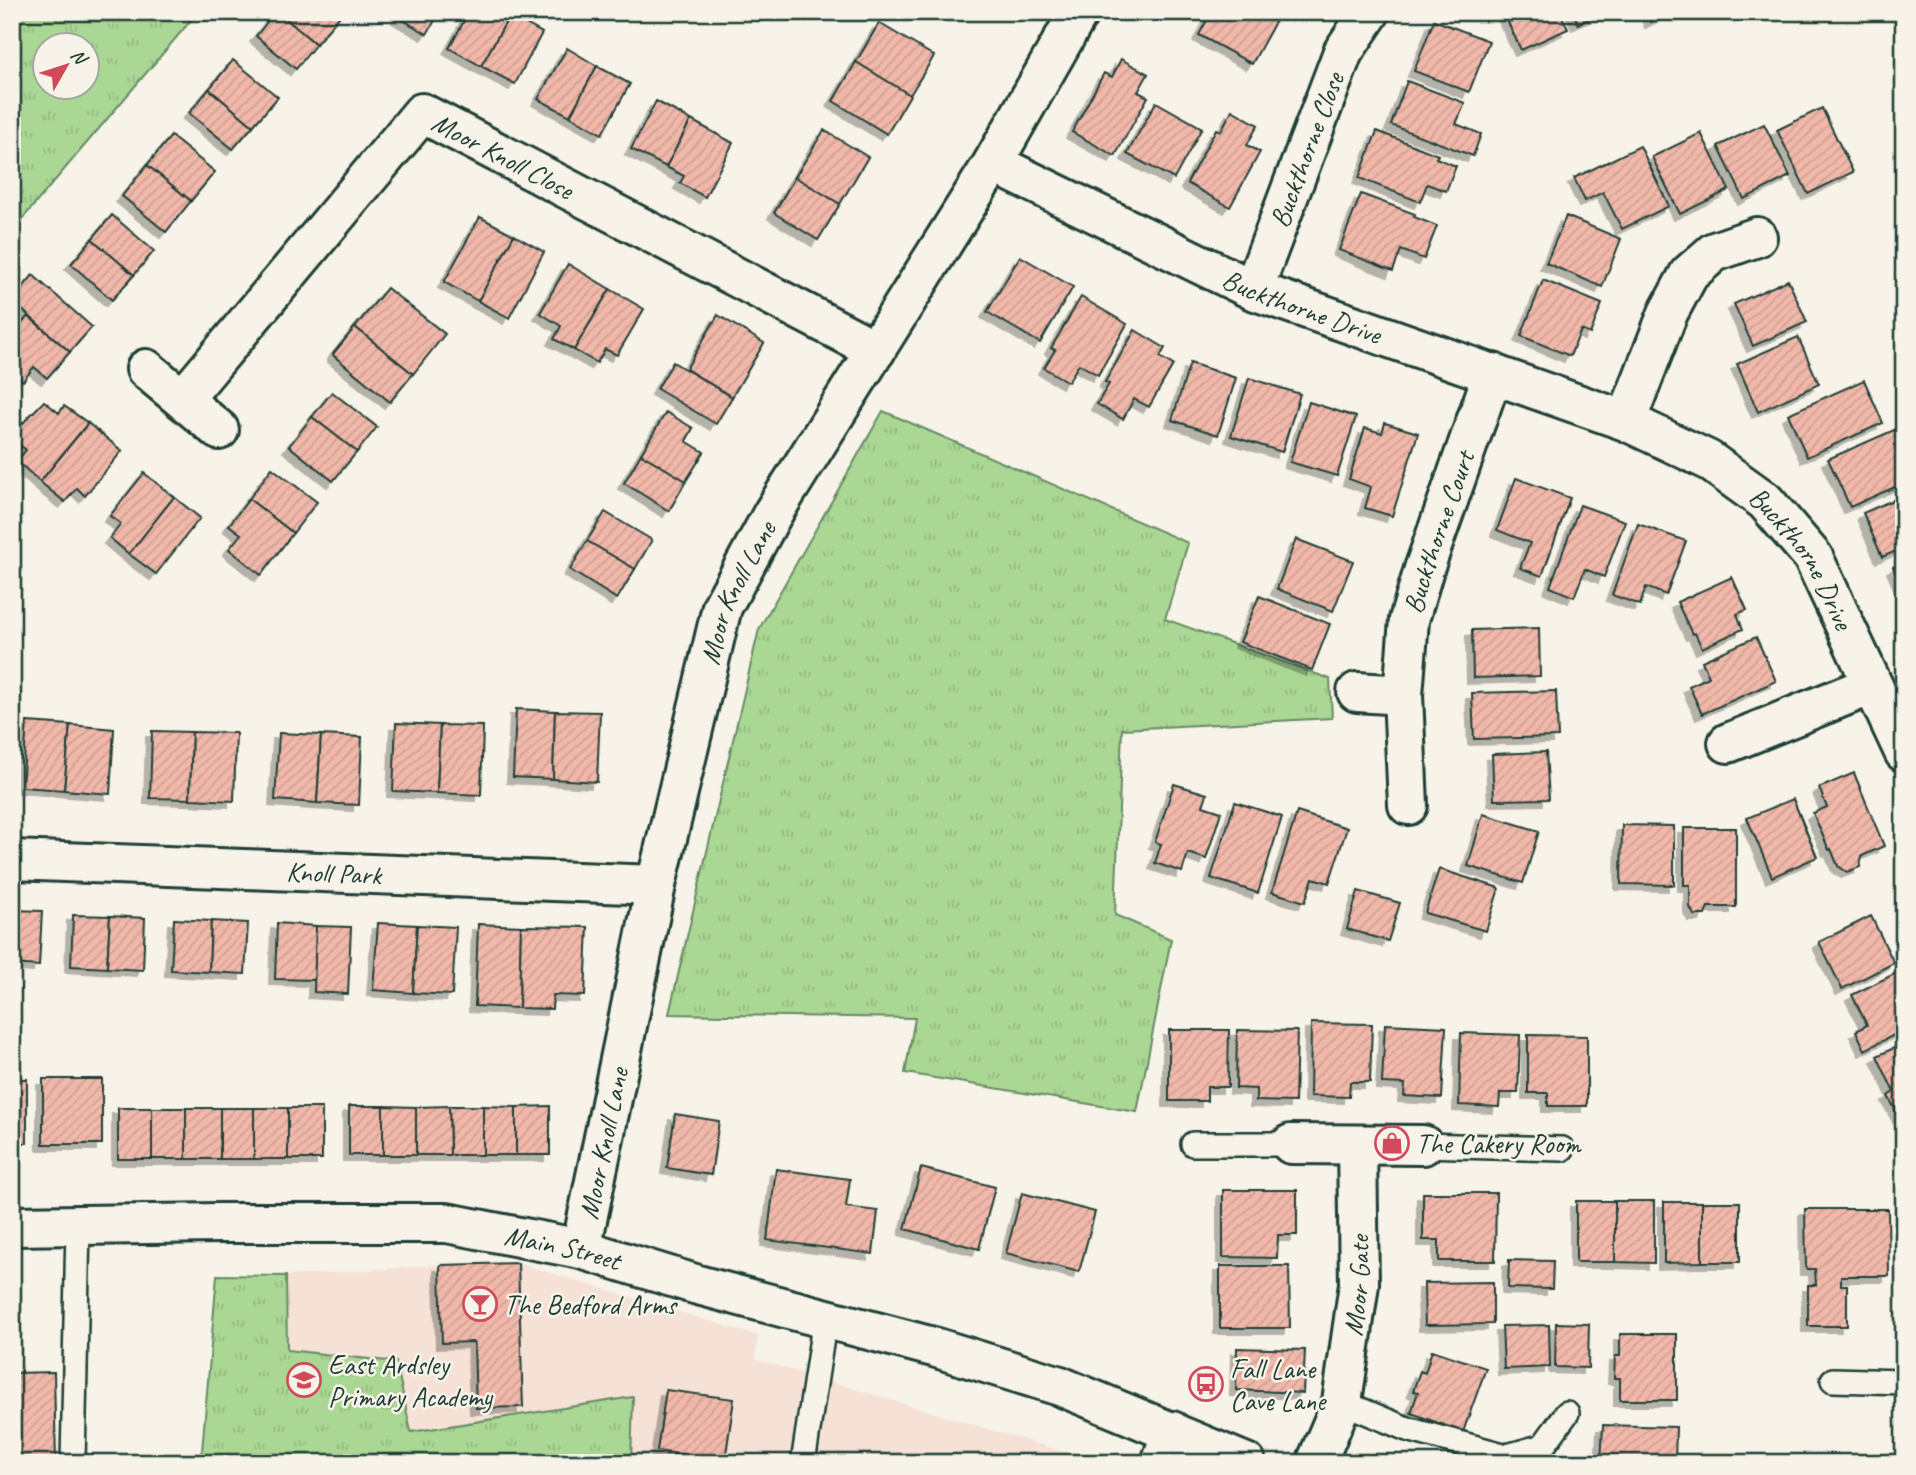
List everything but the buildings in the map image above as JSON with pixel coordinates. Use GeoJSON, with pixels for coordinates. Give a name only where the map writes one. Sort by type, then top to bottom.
{"type":"FeatureCollection","features":[{"type":"Feature","properties":{"kind":"street","name":"Moor Knoll Lane"},"geometry":{"type":"LineString","coordinates":[[581,1249],[656,885],[722,607],[773,513],[993,163],[1079,12]]}},
{"type":"Feature","properties":{"kind":"street","name":"Buckthorne Close"},"geometry":{"type":"LineString","coordinates":[[1253,290],[1343,52],[1370,12]]}},
{"type":"Feature","properties":{"kind":"street","name":"Moor Knoll Close"},"geometry":{"type":"LineString","coordinates":[[183,399],[422,113],[876,350]]}},
{"type":"Feature","properties":{"kind":"street","name":"Buckthorne Drive"},"geometry":{"type":"LineString","coordinates":[[993,163],[1253,290],[1626,421],[1708,460],[1765,501],[1813,557],[1904,752]]}},
{"type":"Feature","properties":{"kind":"street"},"geometry":{"type":"LineString","coordinates":[[1626,421],[1668,313],[1689,274],[1714,252],[1757,237]]}},
{"type":"Feature","properties":{"kind":"street"},"geometry":{"type":"LineString","coordinates":[[146,369],[219,430]]}},
{"type":"Feature","properties":{"kind":"street","name":"Buckthorne Court"},"geometry":{"type":"LineString","coordinates":[[1408,805],[1402,695],[1409,620],[1424,569],[1493,373]]}},
{"type":"Feature","properties":{"kind":"street"},"geometry":{"type":"LineString","coordinates":[[1728,743],[1872,685]]}},
{"type":"Feature","properties":{"kind":"street"},"geometry":{"type":"LineString","coordinates":[[1357,692],[1402,695]]}},
{"type":"Feature","properties":{"kind":"street","name":"Knoll Park"},"geometry":{"type":"LineString","coordinates":[[12,860],[656,885]]}},
{"type":"Feature","properties":{"kind":"street"},"geometry":{"type":"LineString","coordinates":[[1291,1144],[1423,1145]]}},
{"type":"Feature","properties":{"kind":"street","name":"Moor Gate"},"geometry":{"type":"LineString","coordinates":[[1316,1463],[1342,1402],[1359,1284],[1357,1144]]}},
{"type":"Feature","properties":{"kind":"street","name":"Main Street"},"geometry":{"type":"LineString","coordinates":[[12,1226],[447,1223],[581,1249],[698,1285],[937,1348],[1060,1386],[1166,1447],[1246,1463]]}},
{"type":"Feature","properties":{"kind":"lane"},"geometry":{"type":"LineString","coordinates":[[1192,1144],[1291,1144]]}},
{"type":"Feature","properties":{"kind":"lane"},"geometry":{"type":"LineString","coordinates":[[1423,1145],[1562,1149]]}},
{"type":"Feature","properties":{"kind":"lane"},"geometry":{"type":"LineString","coordinates":[[73,1463],[78,1225]]}},
{"type":"Feature","properties":{"kind":"lane"},"geometry":{"type":"LineString","coordinates":[[803,1463],[825,1318]]}},
{"type":"Feature","properties":{"kind":"lane"},"geometry":{"type":"LineString","coordinates":[[1833,1380],[1904,1382]]}},
{"type":"Feature","properties":{"kind":"lane"},"geometry":{"type":"LineString","coordinates":[[1342,1402],[1407,1429],[1507,1456],[1543,1446],[1567,1413]]}},
{"type":"Feature","properties":{"kind":"shaded area"},"geometry":{"type":"Polygon","coordinates":[[[518,1263],[758,1336],[755,1359],[1101,1463],[201,1463],[217,1275],[286,1276],[440,1265],[518,1263]]]}},
{"type":"Feature","properties":{"kind":"green space"},"geometry":{"type":"Polygon","coordinates":[[[12,12],[198,12],[12,231],[12,12]]]}},
{"type":"Feature","properties":{"kind":"green space"},"geometry":{"type":"Polygon","coordinates":[[[883,411],[1188,543],[1165,619],[1330,679],[1332,718],[1122,729],[1115,915],[1171,939],[1137,1112],[905,1073],[915,1018],[669,1014],[759,629],[883,411]]]}},
{"type":"Feature","properties":{"kind":"green space","name":"East Ardsley Primary Academy"},"geometry":{"type":"Polygon","coordinates":[[[217,1275],[286,1276],[287,1350],[396,1362],[411,1432],[633,1397],[631,1463],[201,1463],[217,1275]]]}},
{"type":"Feature","properties":{"kind":"place","name":"The Cakery Room"},"geometry":{"type":"Point","coordinates":[1392,1143]}},
{"type":"Feature","properties":{"kind":"place","name":"The Bedford Arms"},"geometry":{"type":"Point","coordinates":[480,1304]}},
{"type":"Feature","properties":{"kind":"place","name":"East Ardsley Primary Academy"},"geometry":{"type":"Point","coordinates":[304,1380]}},
{"type":"Feature","properties":{"kind":"place","name":"Fall Lane Cave Lane"},"geometry":{"type":"Point","coordinates":[1206,1384]}}]}
